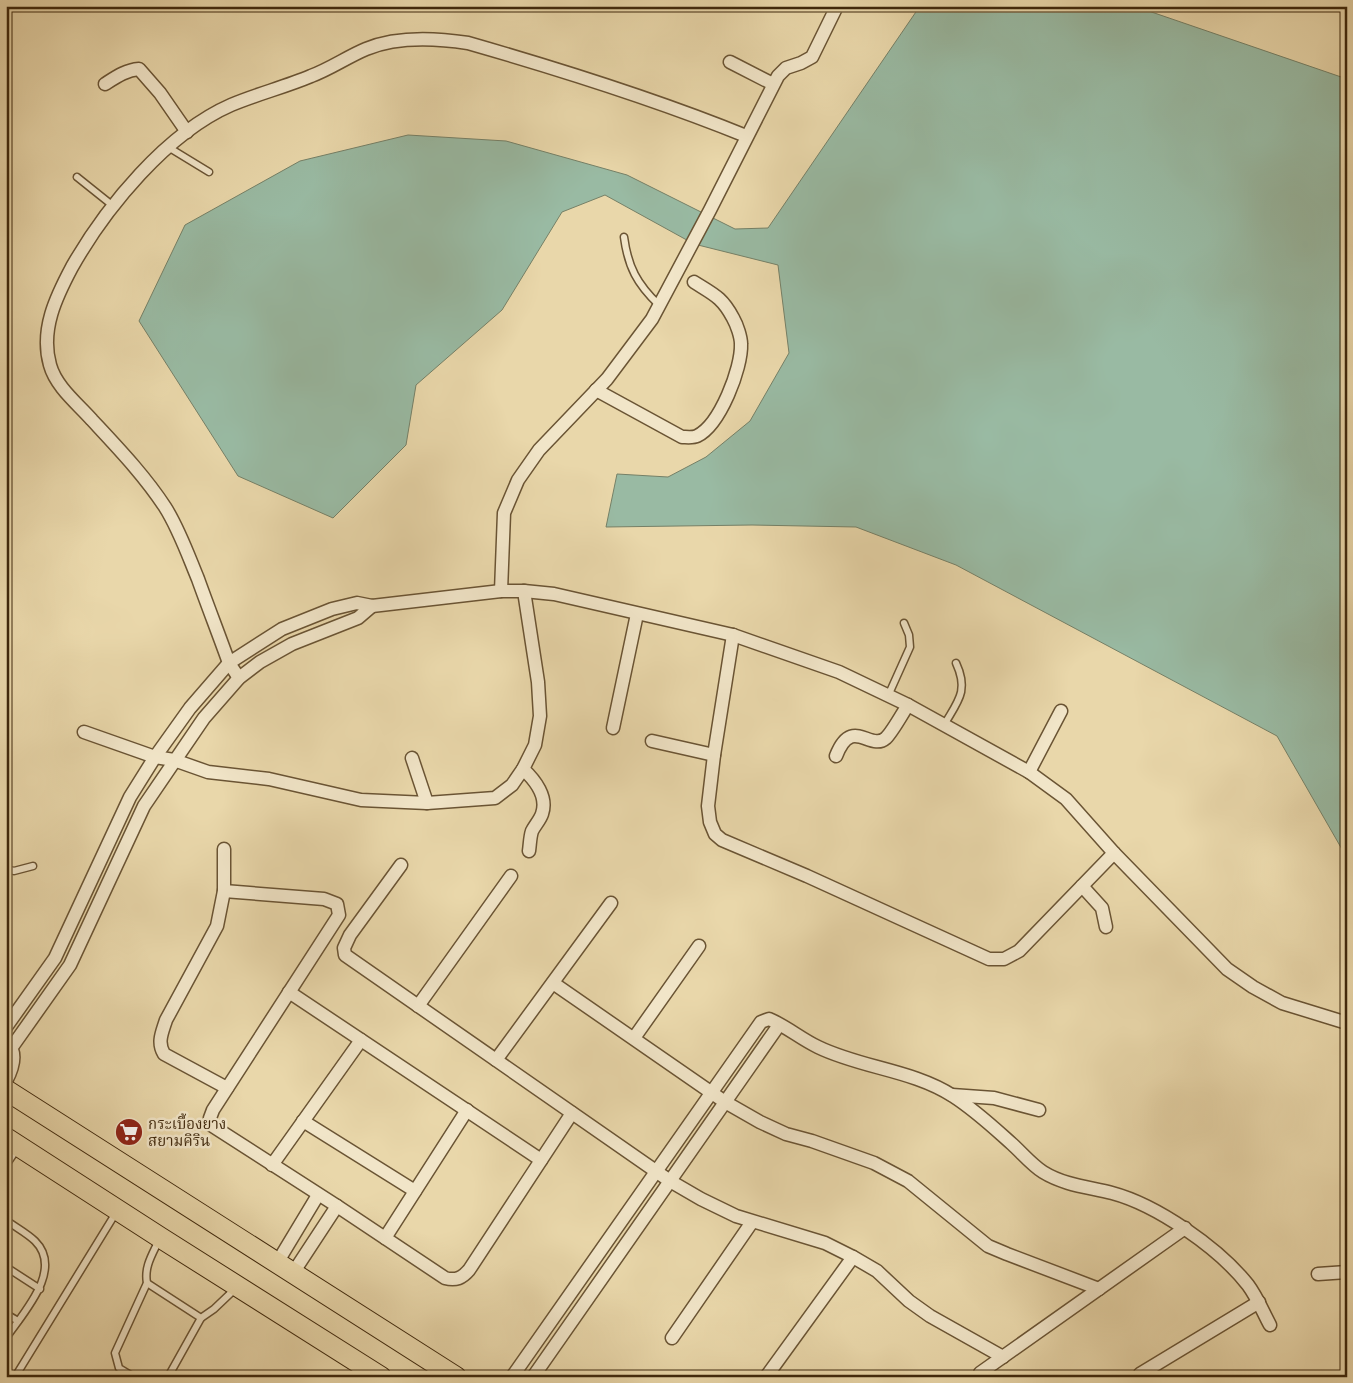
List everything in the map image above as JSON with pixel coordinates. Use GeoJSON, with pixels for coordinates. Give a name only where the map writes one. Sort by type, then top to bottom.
{"type":"FeatureCollection","features":[{"type":"Feature","properties":{"kind":"main road"},"geometry":{"type":"LineString","coordinates":[[6,1090],[456,1377]]}},
{"type":"Feature","properties":{"kind":"main road"},"geometry":{"type":"LineString","coordinates":[[12,1142],[381,1377]]}},
{"type":"Feature","properties":{"kind":"street"},"geometry":{"type":"LineString","coordinates":[[501,591],[504,513],[518,480],[539,450],[607,379],[652,319],[778,76],[786,68],[812,57],[836,6]]}},
{"type":"Feature","properties":{"kind":"street"},"geometry":{"type":"LineString","coordinates":[[239,678],[229,663],[186,547],[166,509],[143,476],[60,384],[50,365],[47,340],[49,316],[80,253],[112,205],[168,147],[203,119],[231,105],[311,76],[367,49],[402,41],[448,40],[468,43],[619,88],[746,136]]}},
{"type":"Feature","properties":{"kind":"street"},"geometry":{"type":"LineString","coordinates":[[730,62],[774,84]]}},
{"type":"Feature","properties":{"kind":"street"},"geometry":{"type":"LineString","coordinates":[[105,84],[123,73],[139,70],[160,93],[187,132]]}},
{"type":"Feature","properties":{"kind":"street"},"geometry":{"type":"LineString","coordinates":[[596,390],[682,437],[697,437],[710,425],[725,402],[738,369],[741,343],[734,320],[722,300],[694,282]]}},
{"type":"Feature","properties":{"kind":"street"},"geometry":{"type":"LineString","coordinates":[[6,1028],[55,958],[130,797],[155,757],[190,708],[229,663],[294,624],[357,603],[372,606],[501,591],[554,594],[733,635],[839,672],[908,705],[1029,772],[1066,799],[1114,853],[1228,969],[1253,987],[1282,1003],[1347,1023]]}},
{"type":"Feature","properties":{"kind":"street"},"geometry":{"type":"LineString","coordinates":[[84,732],[155,757],[174,760],[208,772],[269,779],[361,800],[426,803],[495,798],[512,785],[523,769],[535,745],[540,716],[538,682],[524,591]]}},
{"type":"Feature","properties":{"kind":"street"},"geometry":{"type":"LineString","coordinates":[[6,1081],[11,1071],[14,1055],[9,1044],[70,965],[144,806],[204,718],[239,678],[260,662],[292,644],[358,618],[372,606]]}},
{"type":"Feature","properties":{"kind":"street"},"geometry":{"type":"LineString","coordinates":[[613,728],[637,614]]}},
{"type":"Feature","properties":{"kind":"street"},"geometry":{"type":"LineString","coordinates":[[733,635],[708,806],[710,822],[715,834],[722,840],[807,876],[989,959],[1004,959],[1019,951],[1114,853]]}},
{"type":"Feature","properties":{"kind":"street"},"geometry":{"type":"LineString","coordinates":[[836,756],[840,746],[851,736],[861,736],[876,741],[885,738],[908,705]]}},
{"type":"Feature","properties":{"kind":"street"},"geometry":{"type":"LineString","coordinates":[[1029,772],[1061,711]]}},
{"type":"Feature","properties":{"kind":"street"},"geometry":{"type":"LineString","coordinates":[[652,740],[714,755]]}},
{"type":"Feature","properties":{"kind":"street"},"geometry":{"type":"LineString","coordinates":[[412,758],[426,803]]}},
{"type":"Feature","properties":{"kind":"street"},"geometry":{"type":"LineString","coordinates":[[523,769],[540,790],[544,805],[542,814],[532,831],[529,850]]}},
{"type":"Feature","properties":{"kind":"street"},"geometry":{"type":"LineString","coordinates":[[224,849],[224,890],[217,926],[166,1020],[161,1034],[160,1047],[164,1054],[227,1088]]}},
{"type":"Feature","properties":{"kind":"street"},"geometry":{"type":"LineString","coordinates":[[401,865],[350,935],[344,948],[345,955],[670,1181],[736,1216],[825,1243],[853,1257],[877,1271],[909,1301],[930,1316],[1003,1357]]}},
{"type":"Feature","properties":{"kind":"street"},"geometry":{"type":"LineString","coordinates":[[418,1006],[511,876]]}},
{"type":"Feature","properties":{"kind":"street"},"geometry":{"type":"LineString","coordinates":[[1082,886],[1102,908],[1106,927]]}},
{"type":"Feature","properties":{"kind":"street"},"geometry":{"type":"LineString","coordinates":[[224,890],[324,899],[336,904],[339,915],[213,1110],[210,1118],[211,1125],[445,1278],[456,1280],[463,1277],[572,1113]]}},
{"type":"Feature","properties":{"kind":"street"},"geometry":{"type":"LineString","coordinates":[[496,1060],[611,903]]}},
{"type":"Feature","properties":{"kind":"street"},"geometry":{"type":"LineString","coordinates":[[634,1038],[699,946]]}},
{"type":"Feature","properties":{"kind":"street"},"geometry":{"type":"LineString","coordinates":[[553,983],[725,1102],[760,1122],[786,1134],[874,1163],[908,1181],[988,1246],[1099,1289]]}},
{"type":"Feature","properties":{"kind":"street"},"geometry":{"type":"LineString","coordinates":[[289,992],[541,1160]]}},
{"type":"Feature","properties":{"kind":"street"},"geometry":{"type":"LineString","coordinates":[[512,1377],[655,1170],[761,1022],[774,1022],[818,1048],[916,1079],[952,1095],[989,1123],[1043,1172],[1059,1180],[1112,1193],[1149,1208],[1185,1228],[1240,1276],[1259,1302],[1270,1325]]}},
{"type":"Feature","properties":{"kind":"street"},"geometry":{"type":"LineString","coordinates":[[533,1377],[725,1102],[774,1022]]}},
{"type":"Feature","properties":{"kind":"street"},"geometry":{"type":"LineString","coordinates":[[272,1165],[361,1040]]}},
{"type":"Feature","properties":{"kind":"street"},"geometry":{"type":"LineString","coordinates":[[952,1095],[994,1098],[1039,1110]]}},
{"type":"Feature","properties":{"kind":"street"},"geometry":{"type":"LineString","coordinates":[[385,1238],[467,1110]]}},
{"type":"Feature","properties":{"kind":"street"},"geometry":{"type":"LineString","coordinates":[[303,1121],[415,1191]]}},
{"type":"Feature","properties":{"kind":"street"},"geometry":{"type":"LineString","coordinates":[[285,1268],[318,1195]]}},
{"type":"Feature","properties":{"kind":"street"},"geometry":{"type":"LineString","coordinates":[[285,1268],[337,1206]]}},
{"type":"Feature","properties":{"kind":"street"},"geometry":{"type":"LineString","coordinates":[[672,1338],[752,1222]]}},
{"type":"Feature","properties":{"kind":"street"},"geometry":{"type":"LineString","coordinates":[[980,1373],[1185,1228]]}},
{"type":"Feature","properties":{"kind":"street"},"geometry":{"type":"LineString","coordinates":[[766,1377],[853,1257]]}},
{"type":"Feature","properties":{"kind":"street"},"geometry":{"type":"LineString","coordinates":[[1318,1274],[1347,1272]]}},
{"type":"Feature","properties":{"kind":"street"},"geometry":{"type":"LineString","coordinates":[[1140,1374],[1259,1302]]}},
{"type":"Feature","properties":{"kind":"lane"},"geometry":{"type":"LineString","coordinates":[[168,147],[209,172]]}},
{"type":"Feature","properties":{"kind":"lane"},"geometry":{"type":"LineString","coordinates":[[77,177],[112,205]]}},
{"type":"Feature","properties":{"kind":"lane"},"geometry":{"type":"LineString","coordinates":[[624,237],[627,254],[635,276],[643,290],[659,305]]}},
{"type":"Feature","properties":{"kind":"lane"},"geometry":{"type":"LineString","coordinates":[[888,696],[910,647],[910,634],[904,623]]}},
{"type":"Feature","properties":{"kind":"lane"},"geometry":{"type":"LineString","coordinates":[[944,726],[963,689],[962,676],[956,663]]}},
{"type":"Feature","properties":{"kind":"lane"},"geometry":{"type":"LineString","coordinates":[[6,869],[14,871],[34,866]]}},
{"type":"Feature","properties":{"kind":"lane"},"geometry":{"type":"LineString","coordinates":[[6,1165],[12,1142]]}},
{"type":"Feature","properties":{"kind":"lane"},"geometry":{"type":"LineString","coordinates":[[14,1377],[118,1210]]}},
{"type":"Feature","properties":{"kind":"lane"},"geometry":{"type":"LineString","coordinates":[[6,1220],[36,1242],[44,1256],[45,1272],[40,1289],[6,1338]]}},
{"type":"Feature","properties":{"kind":"lane"},"geometry":{"type":"LineString","coordinates":[[134,1377],[119,1368],[115,1353],[148,1283],[147,1265],[161,1238]]}},
{"type":"Feature","properties":{"kind":"lane"},"geometry":{"type":"LineString","coordinates":[[6,1267],[40,1289]]}},
{"type":"Feature","properties":{"kind":"lane"},"geometry":{"type":"LineString","coordinates":[[148,1283],[201,1318]]}},
{"type":"Feature","properties":{"kind":"lane"},"geometry":{"type":"LineString","coordinates":[[168,1377],[201,1318],[214,1309],[238,1286]]}},
{"type":"Feature","properties":{"kind":"lane"},"geometry":{"type":"LineString","coordinates":[[6,1314],[18,1321]]}},
{"type":"Feature","properties":{"kind":"shaded area"},"geometry":{"type":"Polygon","coordinates":[[[920,6],[1134,6],[1347,79],[1347,858],[1277,736],[956,565],[856,527],[752,525],[606,527],[617,474],[668,477],[706,457],[750,421],[789,353],[778,265],[694,244],[605,195],[562,212],[502,310],[416,385],[406,445],[333,518],[238,476],[139,321],[185,225],[300,161],[408,135],[506,141],[627,175],[735,229],[768,228],[920,6]]]}},
{"type":"Feature","properties":{"kind":"place","name":"กระเบื้องยาง สยามคิริน"},"geometry":{"type":"Point","coordinates":[129,1132]}}]}
